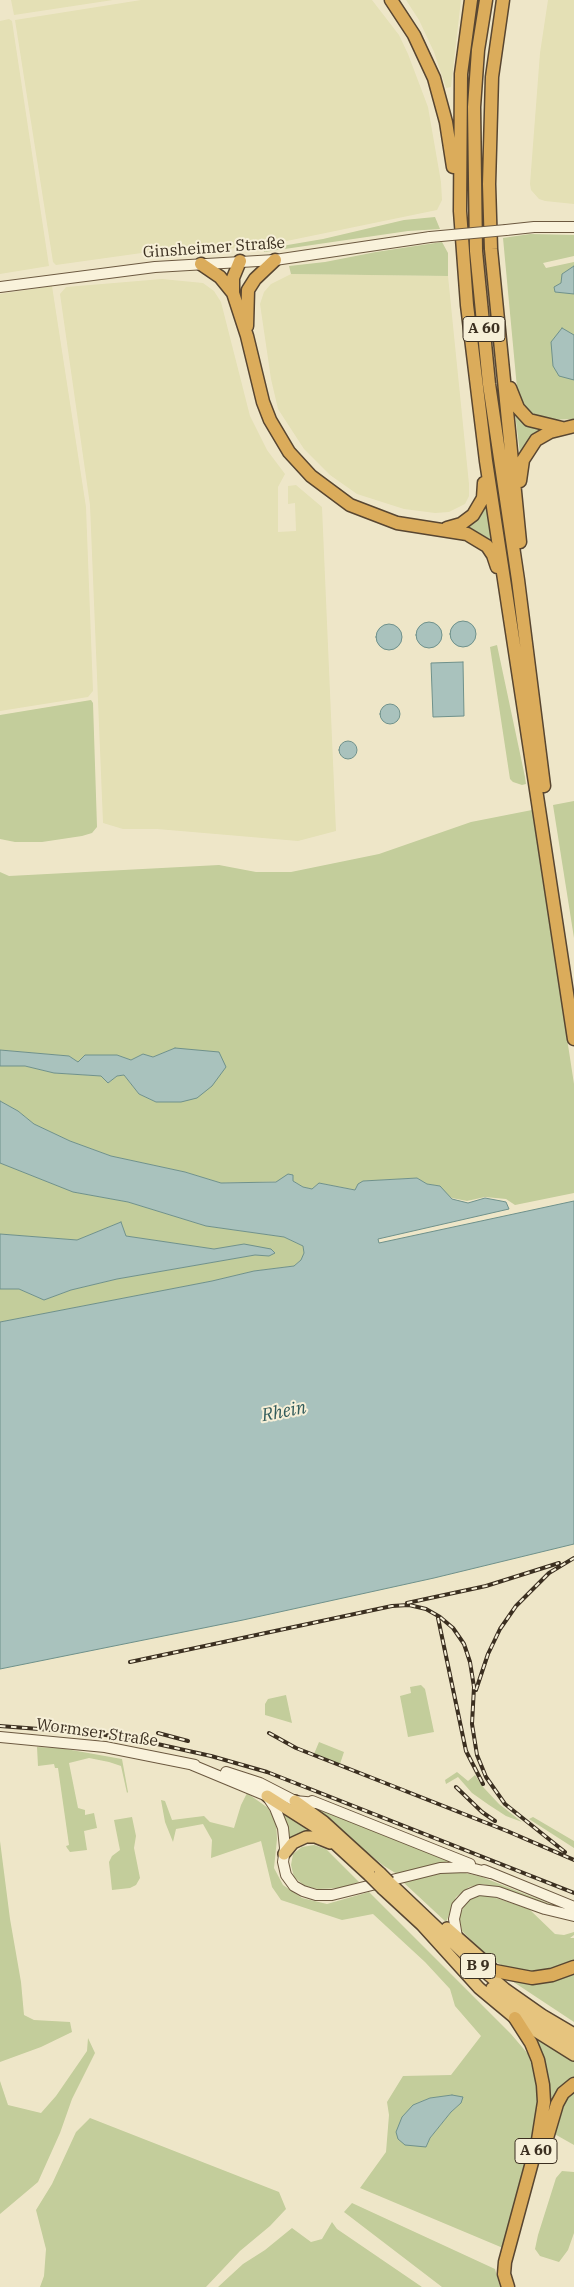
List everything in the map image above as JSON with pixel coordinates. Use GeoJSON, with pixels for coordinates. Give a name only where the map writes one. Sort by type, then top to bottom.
{"type":"FeatureCollection","features":[{"type":"Feature","properties":{"kind":"highway","name":"A 60"},"geometry":{"type":"LineString","coordinates":[[392,0],[414,35],[434,78],[446,122],[460,211]]}},
{"type":"Feature","properties":{"kind":"highway","name":"A 60"},"geometry":{"type":"LineString","coordinates":[[471,0],[461,74],[460,211],[467,305],[506,602],[539,779],[574,991]]}},
{"type":"Feature","properties":{"kind":"highway","name":"A 60"},"geometry":{"type":"LineString","coordinates":[[486,0],[478,50],[474,107],[476,251],[489,384],[518,580],[539,779],[574,1039]]}},
{"type":"Feature","properties":{"kind":"highway"},"geometry":{"type":"LineString","coordinates":[[503,0],[492,77],[489,148],[492,249],[519,518]]}},
{"type":"Feature","properties":{"kind":"highway"},"geometry":{"type":"LineString","coordinates":[[248,290],[255,279],[275,260]]}},
{"type":"Feature","properties":{"kind":"highway"},"geometry":{"type":"LineString","coordinates":[[240,261],[248,275],[247,336]]}},
{"type":"Feature","properties":{"kind":"highway"},"geometry":{"type":"LineString","coordinates":[[240,261],[233,278],[233,293],[247,336],[257,381],[270,420],[289,452],[310,476],[336,497],[366,513],[397,523],[467,534],[487,546],[493,555],[506,602]]}},
{"type":"Feature","properties":{"kind":"highway"},"geometry":{"type":"LineString","coordinates":[[200,264],[220,277],[233,293]]}},
{"type":"Feature","properties":{"kind":"highway"},"geometry":{"type":"LineString","coordinates":[[501,353],[513,398],[518,408],[535,422],[568,427]]}},
{"type":"Feature","properties":{"kind":"highway"},"geometry":{"type":"LineString","coordinates":[[518,580],[520,468],[526,452],[543,435],[568,427]]}},
{"type":"Feature","properties":{"kind":"highway"},"geometry":{"type":"LineString","coordinates":[[444,529],[468,521],[479,508],[483,498],[486,461]]}},
{"type":"Feature","properties":{"kind":"highway","name":"B 9"},"geometry":{"type":"LineString","coordinates":[[271,1794],[308,1820],[390,1886],[505,1989],[542,2015],[574,2034]]}},
{"type":"Feature","properties":{"kind":"highway","name":"B 9"},"geometry":{"type":"LineString","coordinates":[[295,1802],[324,1822],[375,1875]]}},
{"type":"Feature","properties":{"kind":"highway"},"geometry":{"type":"LineString","coordinates":[[284,1854],[293,1843],[306,1838],[318,1838],[339,1846]]}},
{"type":"Feature","properties":{"kind":"highway"},"geometry":{"type":"LineString","coordinates":[[390,1886],[415,1900],[526,1996],[574,2027]]}},
{"type":"Feature","properties":{"kind":"highway","name":"B 9"},"geometry":{"type":"LineString","coordinates":[[390,1886],[428,1932],[512,2004],[574,2046]]}},
{"type":"Feature","properties":{"kind":"highway"},"geometry":{"type":"LineString","coordinates":[[428,1932],[466,1975],[515,2018],[574,2055]]}},
{"type":"Feature","properties":{"kind":"highway","name":"B 9"},"geometry":{"type":"LineString","coordinates":[[495,1971],[532,1978],[552,1975],[574,1967]]}},
{"type":"Feature","properties":{"kind":"highway","name":"A 60"},"geometry":{"type":"LineString","coordinates":[[508,2287],[504,2274],[505,2262],[538,2140],[544,2102],[544,2085],[538,2060],[531,2043],[515,2018]]}},
{"type":"Feature","properties":{"kind":"highway"},"geometry":{"type":"LineString","coordinates":[[518,2287],[512,2272],[515,2250],[554,2111],[561,2096],[574,2084]]}},
{"type":"Feature","properties":{"kind":"main road","name":"Ginsheimer Straße"},"geometry":{"type":"LineString","coordinates":[[0,287],[155,266],[275,260],[430,237],[506,230],[574,227]]}},
{"type":"Feature","properties":{"kind":"main road","name":"Wormser Straße"},"geometry":{"type":"LineString","coordinates":[[0,1737],[100,1746],[190,1764],[271,1794]]}},
{"type":"Feature","properties":{"kind":"main road"},"geometry":{"type":"LineString","coordinates":[[271,1794],[295,1802],[316,1803]]}},
{"type":"Feature","properties":{"kind":"main road"},"geometry":{"type":"LineString","coordinates":[[271,1794],[297,1795],[574,1907]]}},
{"type":"Feature","properties":{"kind":"main road"},"geometry":{"type":"LineString","coordinates":[[271,1794],[281,1821],[285,1841],[283,1867],[288,1879],[303,1892],[316,1895],[346,1892],[440,1868],[467,1867],[490,1873]]}},
{"type":"Feature","properties":{"kind":"main road"},"geometry":{"type":"LineString","coordinates":[[458,1937],[454,1919],[457,1906],[467,1895],[479,1890],[498,1892],[545,1909],[574,1916]]}},
{"type":"Feature","properties":{"kind":"shaded area"},"geometry":{"type":"Polygon","coordinates":[[[11,0],[113,0],[14,15],[11,0]]]}},
{"type":"Feature","properties":{"kind":"shaded area"},"geometry":{"type":"Polygon","coordinates":[[[141,0],[372,0],[399,35],[428,107],[441,182],[442,200],[437,210],[277,243],[239,248],[156,251],[56,265],[53,262],[15,20],[141,0]]]}},
{"type":"Feature","properties":{"kind":"shaded area"},"geometry":{"type":"Polygon","coordinates":[[[406,0],[461,0],[451,87],[446,88],[434,52],[419,20],[406,0]]]}},
{"type":"Feature","properties":{"kind":"shaded area"},"geometry":{"type":"Polygon","coordinates":[[[548,0],[574,0],[574,204],[539,199],[531,190],[530,184],[540,53],[548,0]]]}},
{"type":"Feature","properties":{"kind":"shaded area"},"geometry":{"type":"Polygon","coordinates":[[[9,19],[12,21],[49,266],[0,274],[0,21],[9,19]]]}},
{"type":"Feature","properties":{"kind":"shaded area"},"geometry":{"type":"Polygon","coordinates":[[[291,274],[448,276],[469,484],[469,496],[465,504],[449,512],[435,513],[404,509],[357,494],[330,475],[304,449],[278,409],[271,379],[260,304],[264,292],[271,284],[291,274]]]}},
{"type":"Feature","properties":{"kind":"shaded area"},"geometry":{"type":"Polygon","coordinates":[[[162,279],[203,283],[214,291],[221,302],[250,416],[267,450],[285,474],[278,487],[278,532],[296,531],[295,503],[288,504],[288,486],[296,485],[322,507],[336,831],[298,841],[157,829],[123,829],[103,823],[90,505],[60,294],[66,287],[162,279]]]}},
{"type":"Feature","properties":{"kind":"shaded area"},"geometry":{"type":"Polygon","coordinates":[[[52,286],[86,507],[93,691],[88,697],[0,711],[0,294],[52,286]]]}},
{"type":"Feature","properties":{"kind":"green space"},"geometry":{"type":"Polygon","coordinates":[[[435,217],[440,229],[408,231],[264,252],[264,249],[323,239],[404,220],[435,217]]]}},
{"type":"Feature","properties":{"kind":"green space"},"geometry":{"type":"Polygon","coordinates":[[[530,234],[574,235],[574,256],[543,263],[546,268],[574,262],[574,419],[546,420],[532,413],[522,402],[517,388],[503,238],[530,234]]]}},
{"type":"Feature","properties":{"kind":"green space"},"geometry":{"type":"Polygon","coordinates":[[[442,242],[448,253],[448,276],[291,274],[289,266],[325,262],[442,242]]]}},
{"type":"Feature","properties":{"kind":"green space"},"geometry":{"type":"Polygon","coordinates":[[[515,413],[552,429],[522,454],[520,454],[515,413]]]}},
{"type":"Feature","properties":{"kind":"green space"},"geometry":{"type":"Polygon","coordinates":[[[486,500],[494,548],[469,532],[464,526],[486,500]]]}},
{"type":"Feature","properties":{"kind":"green space"},"geometry":{"type":"Polygon","coordinates":[[[497,645],[525,777],[526,784],[522,785],[510,779],[490,647],[497,645]]]}},
{"type":"Feature","properties":{"kind":"green space"},"geometry":{"type":"Polygon","coordinates":[[[91,700],[93,703],[97,827],[92,833],[82,836],[42,842],[15,842],[0,839],[0,715],[91,700]]]}},
{"type":"Feature","properties":{"kind":"green space"},"geometry":{"type":"Polygon","coordinates":[[[574,801],[574,938],[553,805],[574,801]]]}},
{"type":"Feature","properties":{"kind":"green space"},"geometry":{"type":"Polygon","coordinates":[[[532,810],[574,1084],[574,1193],[515,1205],[506,1199],[485,1197],[467,1201],[452,1198],[443,1192],[440,1186],[427,1184],[417,1178],[363,1181],[356,1190],[319,1183],[312,1189],[303,1187],[293,1181],[221,1183],[185,1172],[111,1156],[70,1141],[34,1124],[18,1111],[0,1101],[0,1066],[25,1066],[54,1073],[101,1076],[108,1083],[117,1076],[124,1075],[139,1094],[156,1102],[181,1102],[175,1048],[153,1057],[143,1054],[131,1060],[117,1055],[78,1062],[69,1056],[0,1050],[0,872],[9,876],[219,865],[256,872],[291,872],[379,854],[471,822],[532,810]]]}},
{"type":"Feature","properties":{"kind":"green space"},"geometry":{"type":"Polygon","coordinates":[[[0,1163],[73,1192],[128,1202],[206,1226],[284,1237],[303,1246],[304,1253],[301,1260],[294,1266],[254,1271],[212,1281],[0,1322],[0,1289],[19,1289],[44,1300],[71,1290],[117,1279],[255,1255],[269,1256],[244,1244],[214,1249],[126,1236],[121,1222],[77,1240],[0,1234],[0,1163]]]}},
{"type":"Feature","properties":{"kind":"green space"},"geometry":{"type":"Polygon","coordinates":[[[421,1685],[425,1689],[434,1732],[408,1737],[400,1696],[411,1693],[410,1687],[421,1685]]]}},
{"type":"Feature","properties":{"kind":"green space"},"geometry":{"type":"Polygon","coordinates":[[[286,1695],[292,1723],[265,1715],[265,1704],[268,1699],[286,1695]]]}},
{"type":"Feature","properties":{"kind":"green space"},"geometry":{"type":"Polygon","coordinates":[[[319,1742],[344,1752],[340,1764],[314,1754],[319,1742]]]}},
{"type":"Feature","properties":{"kind":"green space"},"geometry":{"type":"Polygon","coordinates":[[[37,1747],[60,1748],[122,1759],[127,1793],[121,1766],[89,1758],[69,1763],[78,1808],[85,1810],[85,1815],[94,1813],[97,1828],[84,1831],[87,1850],[70,1852],[66,1846],[69,1845],[58,1768],[55,1768],[54,1764],[38,1766],[37,1747]]]}},
{"type":"Feature","properties":{"kind":"green space"},"geometry":{"type":"Polygon","coordinates":[[[457,1772],[468,1781],[475,1775],[499,1804],[522,1822],[506,1816],[489,1805],[472,1793],[458,1777],[446,1784],[445,1780],[457,1772]]]}},
{"type":"Feature","properties":{"kind":"green space"},"geometry":{"type":"Polygon","coordinates":[[[247,1793],[268,1808],[276,1822],[277,1839],[274,1868],[283,1885],[302,1898],[327,1904],[369,1892],[511,2034],[528,2054],[536,2079],[538,2107],[533,2138],[503,2248],[360,2188],[386,2152],[389,2115],[387,2102],[403,2076],[451,2075],[481,2036],[455,2006],[450,1989],[425,1962],[373,1914],[342,1920],[281,1900],[272,1887],[261,1841],[211,1858],[212,1840],[203,1824],[176,1829],[173,1842],[165,1822],[161,1800],[165,1801],[172,1820],[204,1816],[210,1822],[234,1828],[247,1793]],[[452,2095],[430,2098],[413,2105],[426,2147],[430,2138],[451,2112],[461,2103],[452,2095]]]}},
{"type":"Feature","properties":{"kind":"green space"},"geometry":{"type":"Polygon","coordinates":[[[308,1805],[453,1860],[452,1863],[397,1874],[384,1866],[308,1805]]]}},
{"type":"Feature","properties":{"kind":"green space"},"geometry":{"type":"Polygon","coordinates":[[[281,1808],[317,1833],[288,1843],[281,1808]]]}},
{"type":"Feature","properties":{"kind":"green space"},"geometry":{"type":"Polygon","coordinates":[[[132,1817],[136,1836],[134,1848],[140,1878],[136,1885],[130,1888],[112,1890],[109,1862],[112,1856],[120,1850],[114,1820],[132,1817]]]}},
{"type":"Feature","properties":{"kind":"green space"},"geometry":{"type":"Polygon","coordinates":[[[533,1817],[574,1841],[574,1848],[529,1819],[533,1817]]]}},
{"type":"Feature","properties":{"kind":"green space"},"geometry":{"type":"Polygon","coordinates":[[[0,1841],[10,1919],[21,1982],[24,2015],[34,2020],[70,2022],[72,2032],[41,2047],[0,2062],[0,1841]]]}},
{"type":"Feature","properties":{"kind":"green space"},"geometry":{"type":"Polygon","coordinates":[[[314,1845],[326,1849],[359,1882],[340,1888],[318,1889],[305,1886],[294,1877],[291,1865],[293,1854],[302,1847],[314,1845]]]}},
{"type":"Feature","properties":{"kind":"green space"},"geometry":{"type":"Polygon","coordinates":[[[461,1872],[482,1877],[568,1911],[546,1906],[482,1884],[469,1887],[456,1897],[446,1922],[403,1882],[444,1873],[461,1872]]]}},
{"type":"Feature","properties":{"kind":"green space"},"geometry":{"type":"Polygon","coordinates":[[[484,1894],[529,1909],[555,1934],[564,1935],[574,1932],[574,1935],[570,1938],[574,1938],[574,1963],[537,1974],[508,1969],[488,1957],[462,1931],[459,1916],[467,1901],[475,1895],[484,1894]]]}},
{"type":"Feature","properties":{"kind":"green space"},"geometry":{"type":"Polygon","coordinates":[[[574,1972],[574,2022],[512,1981],[513,1981],[574,1972]]]}},
{"type":"Feature","properties":{"kind":"green space"},"geometry":{"type":"Polygon","coordinates":[[[530,2034],[574,2059],[574,2080],[555,2100],[509,2268],[514,2287],[510,2287],[507,2272],[545,2122],[530,2034]]]}},
{"type":"Feature","properties":{"kind":"green space"},"geometry":{"type":"Polygon","coordinates":[[[88,2038],[95,2053],[72,2099],[60,2133],[38,2182],[0,2214],[0,2081],[8,2105],[41,2113],[56,2096],[87,2051],[88,2038]]]}},
{"type":"Feature","properties":{"kind":"green space"},"geometry":{"type":"Polygon","coordinates":[[[574,2088],[574,2145],[551,2132],[555,2114],[574,2088]]]}},
{"type":"Feature","properties":{"kind":"green space"},"geometry":{"type":"Polygon","coordinates":[[[90,2118],[279,2192],[286,2209],[270,2226],[240,2251],[206,2287],[40,2287],[44,2276],[46,2249],[36,2210],[52,2184],[76,2132],[90,2118]]]}},
{"type":"Feature","properties":{"kind":"green space"},"geometry":{"type":"Polygon","coordinates":[[[562,2171],[574,2172],[574,2233],[568,2250],[559,2262],[540,2256],[535,2249],[556,2178],[562,2171]]]}},
{"type":"Feature","properties":{"kind":"green space"},"geometry":{"type":"Polygon","coordinates":[[[352,2203],[495,2269],[500,2287],[442,2287],[344,2212],[352,2203]]]}},
{"type":"Feature","properties":{"kind":"green space"},"geometry":{"type":"Polygon","coordinates":[[[332,2222],[337,2229],[422,2287],[218,2287],[243,2264],[265,2250],[292,2228],[311,2242],[322,2239],[332,2222]]]}},
{"type":"Feature","properties":{"kind":"water"},"geometry":{"type":"Polygon","coordinates":[[[574,266],[574,294],[555,292],[554,287],[561,283],[562,274],[574,266]]]}},
{"type":"Feature","properties":{"kind":"water"},"geometry":{"type":"Polygon","coordinates":[[[562,328],[574,335],[574,380],[559,376],[553,366],[551,342],[562,328]]]}},
{"type":"Feature","properties":{"kind":"water"},"geometry":{"type":"Polygon","coordinates":[[[463,621],[472,625],[476,634],[472,643],[463,647],[454,643],[450,634],[454,625],[463,621]]]}},
{"type":"Feature","properties":{"kind":"water"},"geometry":{"type":"Polygon","coordinates":[[[429,622],[438,626],[442,635],[438,644],[429,648],[420,644],[416,635],[420,626],[429,622]]]}},
{"type":"Feature","properties":{"kind":"water"},"geometry":{"type":"Polygon","coordinates":[[[389,624],[398,628],[402,637],[398,646],[389,650],[380,646],[376,637],[380,628],[389,624]]]}},
{"type":"Feature","properties":{"kind":"water"},"geometry":{"type":"Polygon","coordinates":[[[463,662],[464,716],[433,717],[431,663],[463,662]]]}},
{"type":"Feature","properties":{"kind":"water"},"geometry":{"type":"Polygon","coordinates":[[[390,704],[397,707],[400,714],[397,721],[390,724],[383,721],[380,714],[383,707],[390,704]]]}},
{"type":"Feature","properties":{"kind":"water"},"geometry":{"type":"Polygon","coordinates":[[[344,741],[352,741],[357,746],[355,757],[344,759],[339,754],[339,746],[344,741]]]}},
{"type":"Feature","properties":{"kind":"water"},"geometry":{"type":"Polygon","coordinates":[[[175,1048],[219,1052],[226,1067],[212,1086],[197,1098],[181,1102],[156,1102],[139,1094],[124,1075],[117,1076],[108,1083],[101,1076],[54,1073],[25,1066],[0,1066],[0,1050],[69,1056],[78,1062],[85,1055],[117,1055],[131,1060],[143,1054],[153,1057],[175,1048]]]}},
{"type":"Feature","properties":{"kind":"water","name":"Rhein"},"geometry":{"type":"Polygon","coordinates":[[[0,1101],[18,1111],[34,1124],[70,1141],[111,1156],[185,1172],[221,1183],[276,1182],[288,1174],[293,1175],[293,1181],[303,1187],[312,1189],[319,1183],[355,1190],[358,1184],[363,1181],[417,1178],[427,1184],[440,1186],[452,1199],[468,1203],[485,1198],[506,1202],[509,1209],[378,1239],[379,1243],[574,1201],[574,1544],[434,1578],[243,1620],[0,1669],[0,1322],[212,1281],[254,1271],[294,1266],[301,1260],[304,1253],[303,1246],[284,1237],[206,1226],[128,1202],[73,1192],[0,1163],[0,1101]]]}},
{"type":"Feature","properties":{"kind":"water"},"geometry":{"type":"Polygon","coordinates":[[[121,1222],[126,1236],[214,1249],[244,1244],[271,1249],[275,1253],[269,1256],[255,1255],[117,1279],[71,1290],[44,1300],[19,1289],[0,1289],[0,1234],[77,1240],[121,1222]]]}},
{"type":"Feature","properties":{"kind":"water"},"geometry":{"type":"Polygon","coordinates":[[[452,2095],[463,2097],[461,2103],[451,2112],[430,2138],[426,2147],[405,2145],[398,2139],[396,2132],[402,2117],[413,2105],[430,2098],[452,2095]]]}},
{"type":"Feature","properties":{"kind":"railway"},"geometry":{"type":"LineString","coordinates":[[476,1690],[488,1654],[500,1629],[516,1606],[549,1573],[574,1558]]}},
{"type":"Feature","properties":{"kind":"railway"},"geometry":{"type":"LineString","coordinates":[[407,1603],[486,1586],[559,1563]]}},
{"type":"Feature","properties":{"kind":"railway"},"geometry":{"type":"LineString","coordinates":[[130,1662],[392,1606],[409,1605],[426,1609],[440,1617],[453,1628],[464,1644],[470,1662],[474,1687],[472,1724],[477,1755],[486,1777],[505,1804],[565,1852]]}},
{"type":"Feature","properties":{"kind":"railway"},"geometry":{"type":"LineString","coordinates":[[438,1618],[466,1751],[483,1784]]}},
{"type":"Feature","properties":{"kind":"railway"},"geometry":{"type":"LineString","coordinates":[[0,1726],[91,1733],[135,1739],[211,1756],[267,1772],[574,1893]]}},
{"type":"Feature","properties":{"kind":"railway"},"geometry":{"type":"LineString","coordinates":[[158,1733],[188,1741]]}},
{"type":"Feature","properties":{"kind":"railway"},"geometry":{"type":"LineString","coordinates":[[269,1733],[296,1748],[507,1831],[574,1860]]}},
{"type":"Feature","properties":{"kind":"railway"},"geometry":{"type":"LineString","coordinates":[[456,1787],[482,1812],[495,1821]]}}]}
